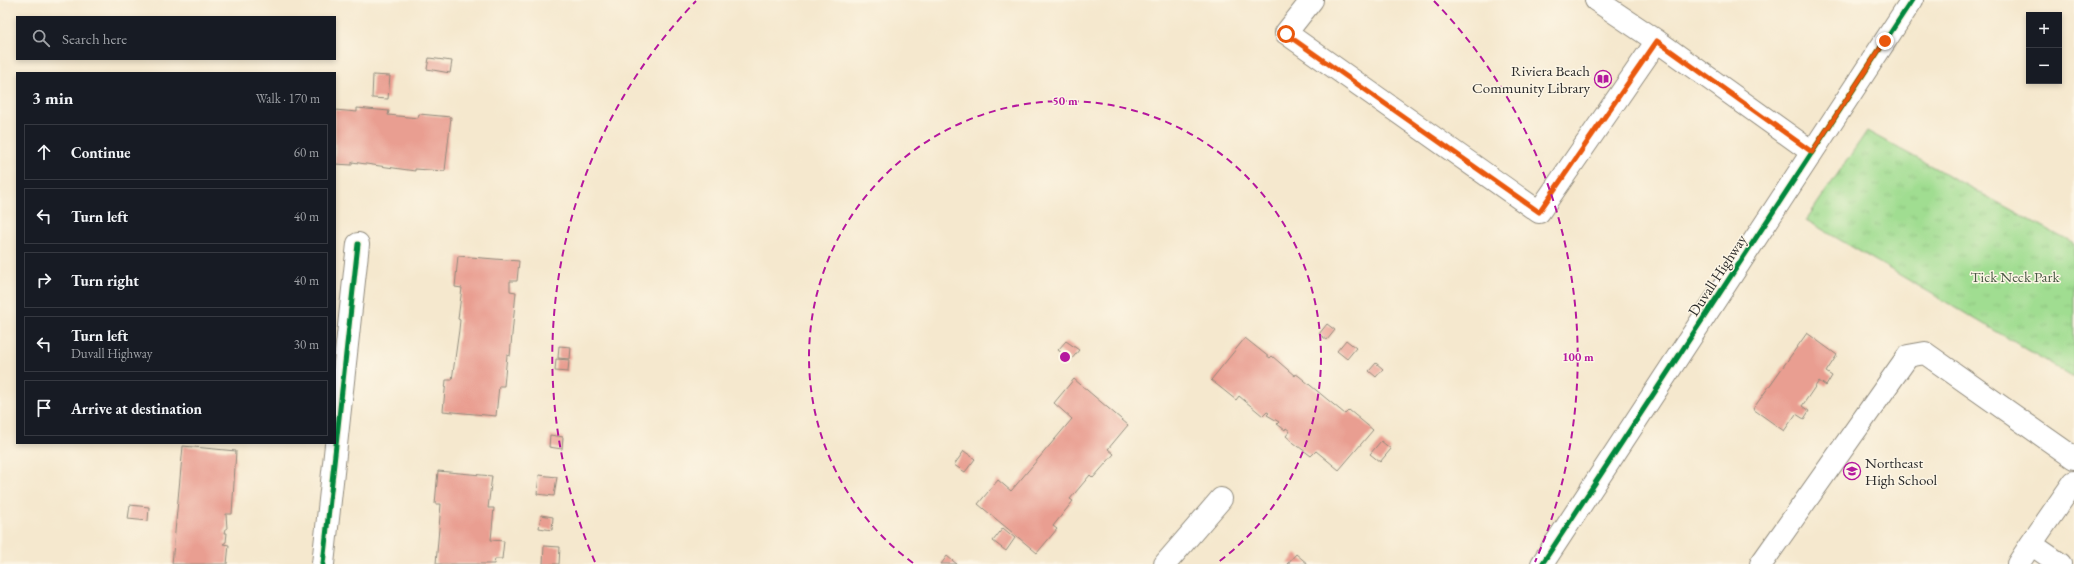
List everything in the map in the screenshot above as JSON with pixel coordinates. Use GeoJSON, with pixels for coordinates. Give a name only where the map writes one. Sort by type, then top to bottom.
{"type":"FeatureCollection","features":[{"type":"Feature","properties":{"kind":"street"},"geometry":{"type":"LineString","coordinates":[[1596,0],[1657,41],[1812,152]]}},
{"type":"Feature","properties":{"kind":"street","name":"Duvall Highway"},"geometry":{"type":"LineString","coordinates":[[1542,564],[1912,0]]}},
{"type":"Feature","properties":{"kind":"street"},"geometry":{"type":"LineString","coordinates":[[1304,3],[1286,34],[1539,212],[1657,41]]}},
{"type":"Feature","properties":{"kind":"street"},"geometry":{"type":"LineString","coordinates":[[323,564],[358,244]]}},
{"type":"Feature","properties":{"kind":"street"},"geometry":{"type":"LineString","coordinates":[[1761,564],[1908,356],[1925,353],[2074,458]]}},
{"type":"Feature","properties":{"kind":"street"},"geometry":{"type":"LineString","coordinates":[[2018,564],[2074,482]]}},
{"type":"Feature","properties":{"kind":"street"},"geometry":{"type":"LineString","coordinates":[[1166,564],[1221,499]]}},
{"type":"Feature","properties":{"kind":"street"},"geometry":{"type":"LineString","coordinates":[[2031,544],[2060,564]]}},
{"type":"Feature","properties":{"kind":"green space","name":"Tick Neck Park"},"geometry":{"type":"Polygon","coordinates":[[[1867,131],[2074,244],[2074,377],[1806,220],[1867,131]]]}},
{"type":"Feature","properties":{"kind":"building"},"geometry":{"type":"Polygon","coordinates":[[[429,58],[452,61],[450,73],[427,69],[429,58]]]}},
{"type":"Feature","properties":{"kind":"building"},"geometry":{"type":"Polygon","coordinates":[[[373,75],[390,76],[388,99],[372,98],[373,75]]]}},
{"type":"Feature","properties":{"kind":"building"},"geometry":{"type":"Polygon","coordinates":[[[357,108],[389,111],[388,115],[418,118],[419,114],[451,117],[445,171],[415,169],[415,171],[352,162],[352,165],[336,164],[336,110],[357,112],[357,108]]]}},
{"type":"Feature","properties":{"kind":"building"},"geometry":{"type":"Polygon","coordinates":[[[458,256],[519,261],[517,281],[510,281],[510,291],[516,292],[510,356],[507,355],[504,386],[499,386],[496,416],[443,411],[446,380],[452,380],[460,320],[458,319],[462,288],[455,287],[458,256]]]}},
{"type":"Feature","properties":{"kind":"building"},"geometry":{"type":"Polygon","coordinates":[[[1327,324],[1335,330],[1327,340],[1319,334],[1327,324]]]}},
{"type":"Feature","properties":{"kind":"building"},"geometry":{"type":"Polygon","coordinates":[[[1807,333],[1837,355],[1826,372],[1832,376],[1826,386],[1819,381],[1802,406],[1809,411],[1804,419],[1796,414],[1784,431],[1753,409],[1807,333]]]}},
{"type":"Feature","properties":{"kind":"building"},"geometry":{"type":"Polygon","coordinates":[[[1245,338],[1270,358],[1272,356],[1295,376],[1296,374],[1299,376],[1345,414],[1349,410],[1373,430],[1339,470],[1316,451],[1311,456],[1294,443],[1286,436],[1290,431],[1286,428],[1285,430],[1277,424],[1279,422],[1267,415],[1269,413],[1267,412],[1263,416],[1239,396],[1236,400],[1211,380],[1245,338]]]}},
{"type":"Feature","properties":{"kind":"building"},"geometry":{"type":"Polygon","coordinates":[[[1346,340],[1356,348],[1347,359],[1337,351],[1346,340]]]}},
{"type":"Feature","properties":{"kind":"building"},"geometry":{"type":"Polygon","coordinates":[[[1066,341],[1079,350],[1071,360],[1058,350],[1066,341]]]}},
{"type":"Feature","properties":{"kind":"building"},"geometry":{"type":"Polygon","coordinates":[[[559,346],[571,347],[570,359],[558,358],[559,346]]]}},
{"type":"Feature","properties":{"kind":"building"},"geometry":{"type":"Polygon","coordinates":[[[556,359],[569,360],[568,372],[555,371],[556,359]]]}},
{"type":"Feature","properties":{"kind":"building"},"geometry":{"type":"Polygon","coordinates":[[[1376,363],[1383,369],[1376,377],[1369,371],[1376,363]]]}},
{"type":"Feature","properties":{"kind":"building"},"geometry":{"type":"Polygon","coordinates":[[[1074,379],[1128,425],[1108,449],[1114,454],[1093,478],[1090,475],[1070,499],[1073,501],[1053,526],[1057,529],[1037,553],[978,504],[998,480],[1011,491],[1072,419],[1054,403],[1074,379]]]}},
{"type":"Feature","properties":{"kind":"building"},"geometry":{"type":"Polygon","coordinates":[[[550,435],[563,437],[562,449],[549,447],[550,435]]]}},
{"type":"Feature","properties":{"kind":"building"},"geometry":{"type":"Polygon","coordinates":[[[1381,441],[1391,449],[1380,462],[1370,454],[1381,441]]]}},
{"type":"Feature","properties":{"kind":"building"},"geometry":{"type":"Polygon","coordinates":[[[183,446],[236,451],[232,514],[226,514],[227,529],[225,529],[224,533],[227,533],[226,542],[223,544],[229,545],[227,564],[172,564],[183,446]]]}},
{"type":"Feature","properties":{"kind":"building"},"geometry":{"type":"Polygon","coordinates":[[[964,451],[975,459],[965,472],[954,465],[964,451]]]}},
{"type":"Feature","properties":{"kind":"building"},"geometry":{"type":"Polygon","coordinates":[[[438,471],[492,476],[488,508],[494,508],[491,540],[504,541],[502,559],[495,559],[494,564],[436,564],[441,504],[435,504],[438,471]]]}},
{"type":"Feature","properties":{"kind":"building"},"geometry":{"type":"Polygon","coordinates":[[[539,475],[557,477],[554,496],[537,494],[539,475]]]}},
{"type":"Feature","properties":{"kind":"building"},"geometry":{"type":"Polygon","coordinates":[[[130,505],[149,507],[148,521],[128,519],[130,505]]]}},
{"type":"Feature","properties":{"kind":"building"},"geometry":{"type":"Polygon","coordinates":[[[541,515],[553,517],[552,530],[539,528],[541,515]]]}},
{"type":"Feature","properties":{"kind":"building"},"geometry":{"type":"Polygon","coordinates":[[[1003,528],[1015,538],[1006,551],[993,541],[1003,528]]]}},
{"type":"Feature","properties":{"kind":"building"},"geometry":{"type":"Polygon","coordinates":[[[544,546],[560,547],[559,564],[543,564],[544,546]]]}},
{"type":"Feature","properties":{"kind":"building"},"geometry":{"type":"Polygon","coordinates":[[[1296,554],[1308,564],[1287,564],[1296,554]]]}},
{"type":"Feature","properties":{"kind":"building"},"geometry":{"type":"Polygon","coordinates":[[[947,556],[953,561],[957,564],[941,564],[947,556]]]}},
{"type":"Feature","properties":{"kind":"cycle path"},"geometry":{"type":"LineString","coordinates":[[1542,564],[1912,0]]}},
{"type":"Feature","properties":{"kind":"cycle path"},"geometry":{"type":"LineString","coordinates":[[323,564],[358,244]]}},
{"type":"Feature","properties":{"kind":"place","name":"Riviera Beach Community Library"},"geometry":{"type":"Point","coordinates":[1603,79]}},
{"type":"Feature","properties":{"kind":"place","name":"Northeast High School"},"geometry":{"type":"Point","coordinates":[1852,471]}},
{"type":"Feature","properties":{"kind":"route"},"geometry":{"type":"LineString","coordinates":[[1286,34],[1539,212],[1657,41],[1812,152],[1885,41]]}}]}
